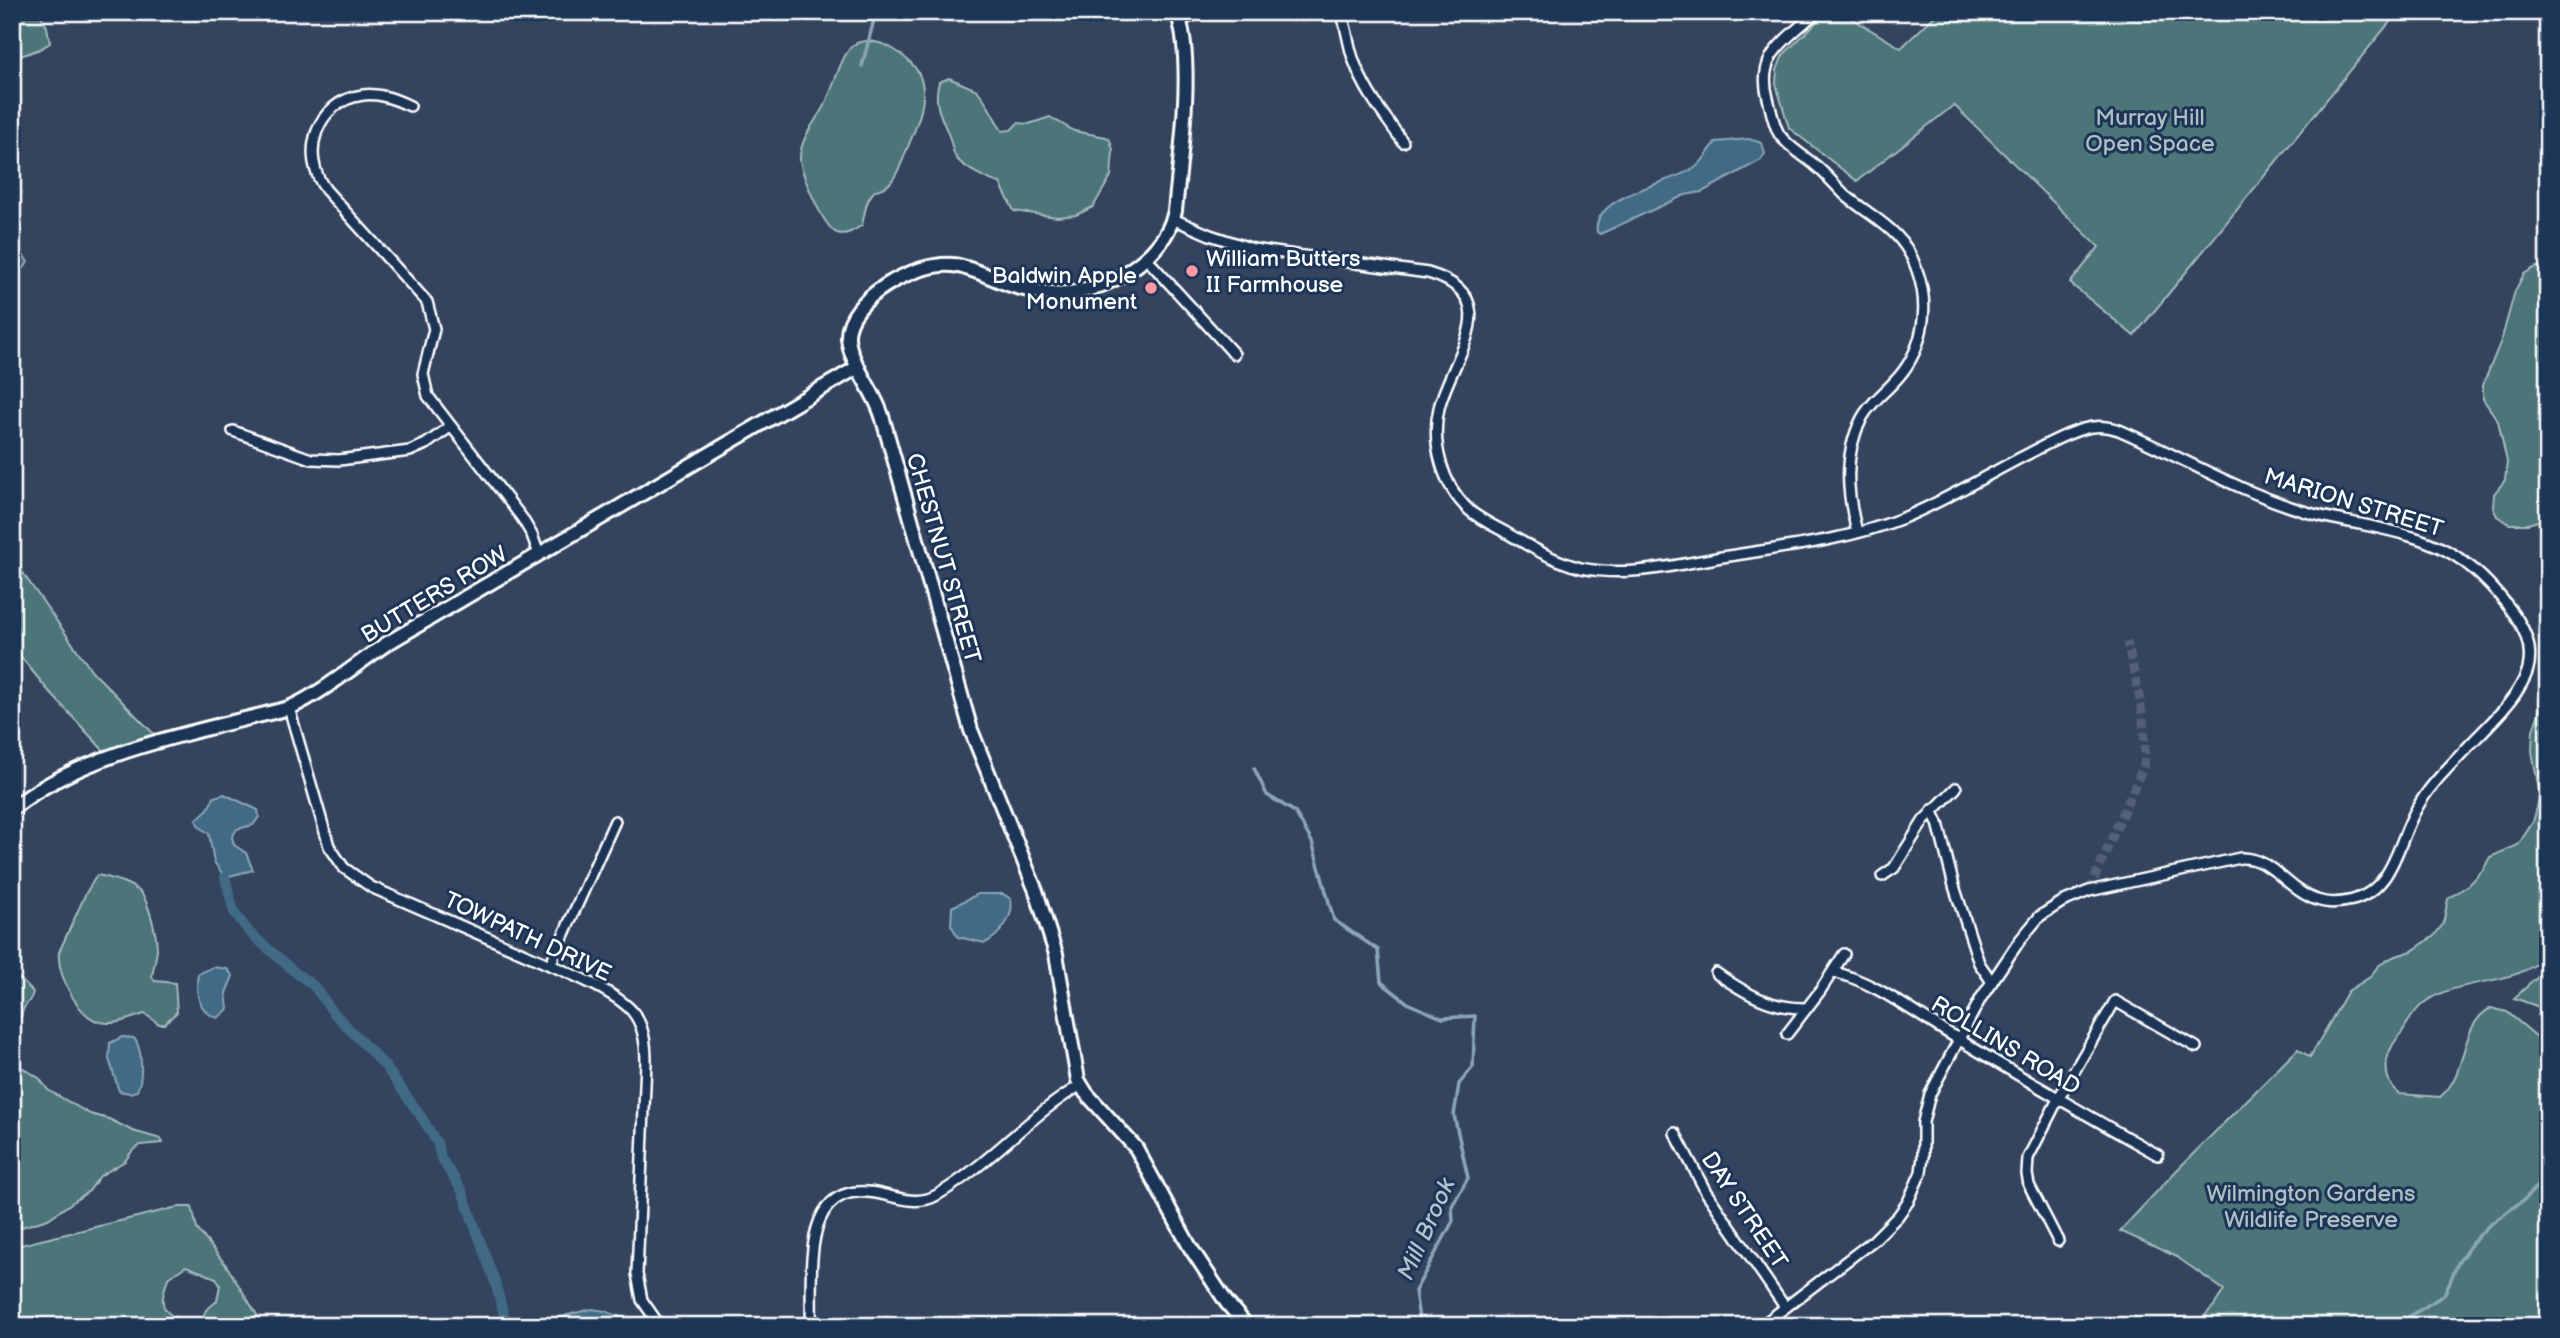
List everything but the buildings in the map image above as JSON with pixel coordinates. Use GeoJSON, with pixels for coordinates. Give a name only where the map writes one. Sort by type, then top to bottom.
{"type":"FeatureCollection","features":[{"type":"Feature","properties":{"kind":"street"},"geometry":{"type":"LineString","coordinates":[[1179,16],[1201,12]]}},
{"type":"Feature","properties":{"kind":"street"},"geometry":{"type":"LineString","coordinates":[[1341,12],[1353,59],[1368,93],[1403,142]]}},
{"type":"Feature","properties":{"kind":"street"},"geometry":{"type":"LineString","coordinates":[[1173,219],[1217,238],[1253,249],[1428,273],[1445,278],[1459,288],[1467,301],[1471,322],[1469,338],[1444,395],[1438,417],[1438,451],[1444,472],[1454,493],[1471,512],[1547,555],[1585,569],[1626,572],[1798,546],[1857,532],[1848,488],[1854,439],[1871,404],[1892,384],[1913,355],[1921,334],[1923,299],[1915,265],[1897,235],[1885,223],[1847,197],[1786,141],[1776,126],[1765,86],[1769,62],[1779,47],[1816,12]]}},
{"type":"Feature","properties":{"kind":"street","name":"CHESTNUT STREET"},"geometry":{"type":"LineString","coordinates":[[1179,16],[1184,43],[1184,92],[1173,219],[1163,240],[1146,258],[1107,282],[1068,293],[1024,289],[952,265],[916,272],[872,295],[856,310],[850,323],[848,338],[858,367],[873,391],[882,416],[979,755],[1047,923],[1062,978],[1072,1052],[1081,1085],[1136,1148],[1157,1182],[1190,1247],[1227,1303],[1247,1326]]}},
{"type":"Feature","properties":{"kind":"street"},"geometry":{"type":"LineString","coordinates":[[410,106],[394,99],[373,95],[355,97],[338,104],[327,114],[314,137],[313,158],[318,179],[427,302],[433,318],[433,334],[425,360],[424,382],[431,402],[484,466],[522,518],[539,554]]}},
{"type":"Feature","properties":{"kind":"street"},"geometry":{"type":"LineString","coordinates":[[1146,258],[1234,354]]}},
{"type":"Feature","properties":{"kind":"street","name":"BUTTERS ROW"},"geometry":{"type":"LineString","coordinates":[[12,808],[41,786],[78,768],[160,742],[289,708],[329,687],[386,644],[858,367]]}},
{"type":"Feature","properties":{"kind":"street","name":"MARION STREET"},"geometry":{"type":"LineString","coordinates":[[1760,1326],[1874,1240],[1908,1202],[1922,1165],[1925,1108],[1930,1094],[1992,982],[2040,916],[2062,902],[2089,891],[2249,857],[2261,862],[2295,889],[2316,900],[2341,902],[2371,891],[2390,869],[2408,824],[2423,797],[2512,697],[2523,682],[2529,663],[2528,643],[2519,621],[2483,577],[2451,551],[2412,535],[2290,507],[2218,478],[2119,430],[2098,426],[2083,428],[1903,518],[1857,532]]}},
{"type":"Feature","properties":{"kind":"street"},"geometry":{"type":"LineString","coordinates":[[233,431],[311,459],[339,460],[415,450],[450,427]]}},
{"type":"Feature","properties":{"kind":"street","name":"TOWPATH DRIVE"},"geometry":{"type":"LineString","coordinates":[[289,708],[329,846],[344,868],[371,887],[550,965],[622,1002],[632,1011],[643,1031],[646,1062],[637,1275],[642,1300],[660,1326]]}},
{"type":"Feature","properties":{"kind":"street"},"geometry":{"type":"LineString","coordinates":[[1882,876],[1898,862],[1932,810],[1956,788]]}},
{"type":"Feature","properties":{"kind":"street"},"geometry":{"type":"LineString","coordinates":[[1932,810],[1979,963],[1992,982]]}},
{"type":"Feature","properties":{"kind":"street"},"geometry":{"type":"LineString","coordinates":[[550,965],[615,821]]}},
{"type":"Feature","properties":{"kind":"street"},"geometry":{"type":"LineString","coordinates":[[1787,1034],[1844,954]]}},
{"type":"Feature","properties":{"kind":"street","name":"ROLLINS ROAD"},"geometry":{"type":"LineString","coordinates":[[1833,972],[1888,996],[2058,1099],[2158,1155]]}},
{"type":"Feature","properties":{"kind":"street"},"geometry":{"type":"LineString","coordinates":[[1716,973],[1761,1001],[1787,1008],[1807,1008]]}},
{"type":"Feature","properties":{"kind":"street"},"geometry":{"type":"LineString","coordinates":[[2058,1241],[2031,1190],[2027,1168],[2030,1152],[2115,1001],[2196,1047]]}},
{"type":"Feature","properties":{"kind":"street"},"geometry":{"type":"LineString","coordinates":[[811,1326],[815,1232],[820,1217],[831,1202],[842,1194],[863,1190],[910,1200],[931,1198],[1081,1085]]}},
{"type":"Feature","properties":{"kind":"street","name":"DAY STREET"},"geometry":{"type":"LineString","coordinates":[[1675,1133],[1706,1192],[1786,1307]]}},
{"type":"Feature","properties":{"kind":"green space"},"geometry":{"type":"Polygon","coordinates":[[[12,12],[39,12],[47,27],[50,43],[12,59],[12,12]]]}},
{"type":"Feature","properties":{"kind":"green space","name":"Murray Hill Open Space"},"geometry":{"type":"Polygon","coordinates":[[[1827,12],[1841,12],[1901,48],[1939,12],[2174,12],[2181,15],[2189,12],[2398,12],[2134,336],[2070,283],[2099,247],[1954,105],[1857,181],[1789,128],[1776,84],[1777,70],[1783,55],[1827,12]]]}},
{"type":"Feature","properties":{"kind":"green space"},"geometry":{"type":"Polygon","coordinates":[[[869,41],[892,48],[911,63],[922,83],[922,105],[916,128],[895,175],[888,185],[870,197],[862,225],[840,234],[826,221],[813,198],[801,164],[801,150],[848,50],[857,43],[869,41]]]}},
{"type":"Feature","properties":{"kind":"green space"},"geometry":{"type":"Polygon","coordinates":[[[949,78],[977,90],[1002,131],[1011,130],[1018,123],[1029,124],[1050,117],[1074,131],[1110,140],[1113,150],[1111,176],[1093,207],[1076,215],[1057,217],[1014,211],[1000,183],[971,170],[954,155],[937,98],[939,82],[949,78]]]}},
{"type":"Feature","properties":{"kind":"green space"},"geometry":{"type":"Polygon","coordinates":[[[2536,267],[2548,268],[2548,518],[2528,524],[2509,524],[2497,516],[2493,508],[2494,494],[2505,480],[2507,462],[2498,421],[2483,399],[2483,385],[2502,338],[2515,291],[2524,274],[2536,267]]]}},
{"type":"Feature","properties":{"kind":"green space"},"geometry":{"type":"Polygon","coordinates":[[[12,558],[92,671],[156,736],[104,751],[46,688],[12,646],[12,558]]]}},
{"type":"Feature","properties":{"kind":"green space","name":"Wilmington Gardens Wildlife Preserve"},"geometry":{"type":"Polygon","coordinates":[[[2548,688],[2548,953],[2522,972],[2455,988],[2425,1002],[2393,1045],[2386,1070],[2390,1083],[2399,1094],[2440,1097],[2456,1076],[2473,1026],[2491,1008],[2507,1012],[2542,1041],[2548,1042],[2548,1326],[2275,1326],[2260,1316],[2253,1326],[2195,1326],[2214,1306],[2224,1290],[2177,1257],[2120,1231],[2298,1049],[2310,1057],[2348,991],[2370,977],[2378,966],[2393,957],[2412,951],[2434,936],[2443,924],[2448,899],[2470,884],[2483,870],[2490,857],[2518,845],[2533,822],[2540,796],[2532,751],[2533,730],[2548,688]]]}},
{"type":"Feature","properties":{"kind":"green space"},"geometry":{"type":"Polygon","coordinates":[[[97,875],[130,885],[139,891],[146,902],[157,944],[152,977],[155,981],[175,983],[177,1012],[164,1024],[159,1024],[145,1014],[115,1022],[97,1021],[82,1010],[69,991],[61,971],[59,952],[97,875]]]}},
{"type":"Feature","properties":{"kind":"green space"},"geometry":{"type":"Polygon","coordinates":[[[2548,968],[2548,1010],[2514,998],[2548,968]]]}},
{"type":"Feature","properties":{"kind":"green space"},"geometry":{"type":"Polygon","coordinates":[[[12,976],[19,978],[33,992],[12,1037],[12,976]]]}},
{"type":"Feature","properties":{"kind":"green space"},"geometry":{"type":"Polygon","coordinates":[[[12,1061],[39,1078],[48,1090],[90,1114],[161,1139],[163,1143],[141,1145],[133,1150],[125,1161],[100,1176],[89,1191],[48,1219],[12,1230],[12,1061]]]}},
{"type":"Feature","properties":{"kind":"green space"},"geometry":{"type":"Polygon","coordinates":[[[178,1207],[192,1207],[197,1229],[226,1265],[264,1326],[12,1326],[12,1247],[178,1207]],[[186,1266],[168,1278],[163,1296],[164,1308],[178,1318],[191,1321],[202,1319],[206,1310],[217,1301],[220,1285],[216,1278],[186,1266]]]}},
{"type":"Feature","properties":{"kind":"water"},"geometry":{"type":"Polygon","coordinates":[[[1749,139],[1762,143],[1765,154],[1761,160],[1702,192],[1685,195],[1600,234],[1597,232],[1599,219],[1607,208],[1620,199],[1696,167],[1716,142],[1749,139]]]}},
{"type":"Feature","properties":{"kind":"water"},"geometry":{"type":"Polygon","coordinates":[[[12,239],[28,262],[12,275],[12,239]]]}},
{"type":"Feature","properties":{"kind":"water"},"geometry":{"type":"Polygon","coordinates":[[[224,794],[258,810],[259,817],[253,825],[237,829],[232,837],[234,845],[246,853],[253,870],[225,877],[214,862],[209,834],[196,820],[208,809],[214,797],[224,794]]]}},
{"type":"Feature","properties":{"kind":"water"},"geometry":{"type":"Polygon","coordinates":[[[978,894],[1003,894],[1011,899],[1012,905],[1005,925],[996,936],[985,943],[958,937],[951,925],[952,907],[978,894]]]}},
{"type":"Feature","properties":{"kind":"water"},"geometry":{"type":"Polygon","coordinates":[[[213,967],[227,969],[233,976],[226,993],[228,1009],[218,1018],[202,1006],[197,987],[198,974],[213,967]]]}},
{"type":"Feature","properties":{"kind":"water"},"geometry":{"type":"Polygon","coordinates":[[[122,1037],[134,1038],[140,1056],[139,1086],[137,1091],[130,1093],[119,1091],[109,1059],[110,1043],[122,1037]]]}},
{"type":"Feature","properties":{"kind":"water"},"geometry":{"type":"Polygon","coordinates":[[[592,1309],[621,1317],[602,1326],[544,1326],[567,1315],[592,1309]]]}},
{"type":"Feature","properties":{"kind":"waterway"},"geometry":{"type":"LineString","coordinates":[[862,66],[876,12]]}},
{"type":"Feature","properties":{"kind":"waterway","name":"Mill Brook"},"geometry":{"type":"LineString","coordinates":[[1254,768],[1267,795],[1295,812],[1312,842],[1334,920],[1378,950],[1381,982],[1409,1004],[1442,1018],[1475,1016],[1473,1067],[1459,1084],[1454,1115],[1468,1178],[1452,1206],[1453,1221],[1415,1291],[1420,1326]]}},
{"type":"Feature","properties":{"kind":"waterway"},"geometry":{"type":"LineString","coordinates":[[225,877],[234,912],[249,932],[314,986],[332,1011],[385,1066],[422,1118],[437,1143],[441,1158],[462,1191],[495,1282],[507,1326]]}},
{"type":"Feature","properties":{"kind":"waterway","name":"Mill Brook"},"geometry":{"type":"LineString","coordinates":[[2400,1326],[2407,1318],[2444,1295],[2458,1263],[2472,1243],[2488,1226],[2525,1199],[2548,1174]]}},
{"type":"Feature","properties":{"kind":"tunnel"},"geometry":{"type":"LineString","coordinates":[[2089,891],[2144,765],[2143,719],[2127,642]]}},
{"type":"Feature","properties":{"kind":"place","name":"William Butters II Farmhouse"},"geometry":{"type":"Point","coordinates":[1192,271]}},
{"type":"Feature","properties":{"kind":"place","name":"Baldwin Apple Monument"},"geometry":{"type":"Point","coordinates":[1151,288]}}]}
